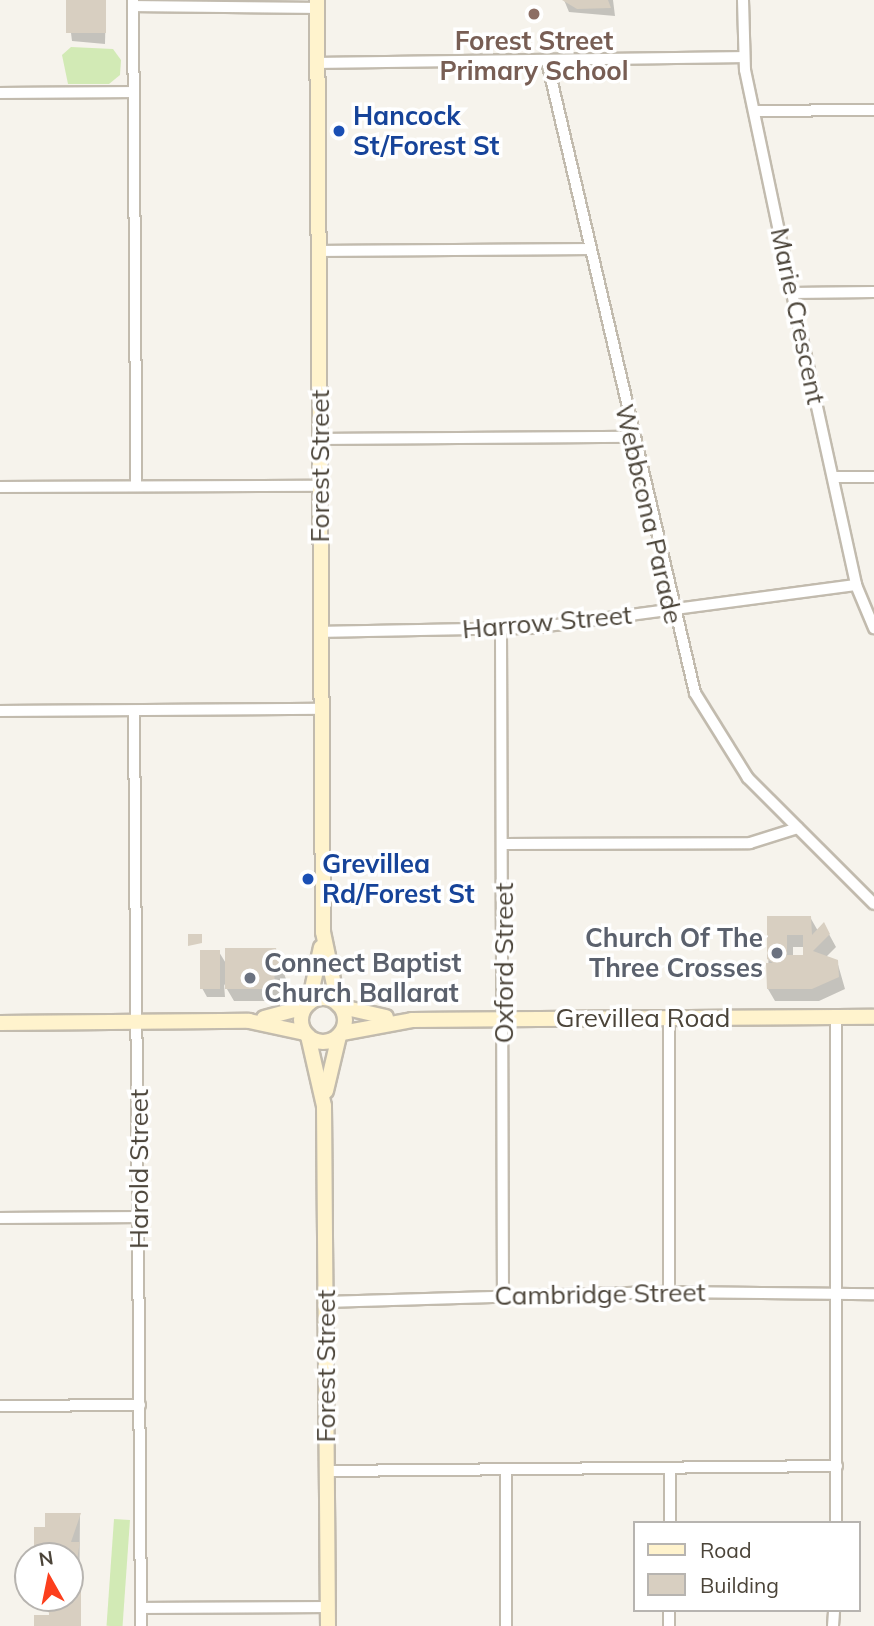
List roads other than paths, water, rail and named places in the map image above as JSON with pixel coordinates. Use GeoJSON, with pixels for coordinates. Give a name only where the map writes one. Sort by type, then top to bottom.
{"type":"FeatureCollection","features":[{"type":"Feature","properties":{"kind":"street","name":"Marie Crescent"},"geometry":{"type":"LineString","coordinates":[[743,0],[743,57],[792,293],[835,477],[856,585],[874,628]]}},
{"type":"Feature","properties":{"kind":"street"},"geometry":{"type":"LineString","coordinates":[[136,485],[133,3],[317,4]]}},
{"type":"Feature","properties":{"kind":"street","name":"Forest Street"},"geometry":{"type":"LineString","coordinates":[[317,4],[323,932]]}},
{"type":"Feature","properties":{"kind":"street"},"geometry":{"type":"LineString","coordinates":[[319,63],[743,57]]}},
{"type":"Feature","properties":{"kind":"street","name":"Webbcona Parade"},"geometry":{"type":"LineString","coordinates":[[547,61],[671,611],[709,724],[748,778],[874,904]]}},
{"type":"Feature","properties":{"kind":"street"},"geometry":{"type":"LineString","coordinates":[[0,93],[133,92]]}},
{"type":"Feature","properties":{"kind":"street"},"geometry":{"type":"LineString","coordinates":[[755,111],[874,110]]}},
{"type":"Feature","properties":{"kind":"street"},"geometry":{"type":"LineString","coordinates":[[319,251],[589,249]]}},
{"type":"Feature","properties":{"kind":"street"},"geometry":{"type":"LineString","coordinates":[[792,293],[874,292]]}},
{"type":"Feature","properties":{"kind":"street"},"geometry":{"type":"LineString","coordinates":[[320,439],[632,437]]}},
{"type":"Feature","properties":{"kind":"street"},"geometry":{"type":"LineString","coordinates":[[835,477],[874,477]]}},
{"type":"Feature","properties":{"kind":"street"},"geometry":{"type":"LineString","coordinates":[[0,488],[136,485],[320,486]]}},
{"type":"Feature","properties":{"kind":"street","name":"Harrow Street"},"geometry":{"type":"LineString","coordinates":[[320,632],[501,630],[671,611],[856,585]]}},
{"type":"Feature","properties":{"kind":"street","name":"Oxford Street"},"geometry":{"type":"LineString","coordinates":[[501,630],[503,1296]]}},
{"type":"Feature","properties":{"kind":"street"},"geometry":{"type":"LineString","coordinates":[[0,711],[321,709]]}},
{"type":"Feature","properties":{"kind":"street","name":"Harold Street"},"geometry":{"type":"LineString","coordinates":[[134,711],[139,1021],[141,1626]]}},
{"type":"Feature","properties":{"kind":"street"},"geometry":{"type":"LineString","coordinates":[[503,844],[750,843],[798,828]]}},
{"type":"Feature","properties":{"kind":"street"},"geometry":{"type":"LineString","coordinates":[[307,1035],[307,1005],[323,932]]}},
{"type":"Feature","properties":{"kind":"street"},"geometry":{"type":"LineString","coordinates":[[323,932],[340,1005],[341,1034]]}},
{"type":"Feature","properties":{"kind":"street","name":"Grevillea Road"},"geometry":{"type":"LineString","coordinates":[[249,1021],[326,998],[340,1005],[412,1020]]}},
{"type":"Feature","properties":{"kind":"street"},"geometry":{"type":"LineString","coordinates":[[836,1017],[839,1294],[836,1521]]}},
{"type":"Feature","properties":{"kind":"street","name":"Grevillea Road"},"geometry":{"type":"LineString","coordinates":[[0,1023],[249,1021],[307,1035],[324,1042],[341,1034],[412,1020],[874,1017]]}},
{"type":"Feature","properties":{"kind":"street"},"geometry":{"type":"LineString","coordinates":[[668,1018],[669,1292]]}},
{"type":"Feature","properties":{"kind":"street","name":"Forest Street"},"geometry":{"type":"LineString","coordinates":[[324,1106],[341,1034]]}},
{"type":"Feature","properties":{"kind":"street","name":"Forest Street"},"geometry":{"type":"LineString","coordinates":[[307,1035],[324,1106],[327,1626]]}},
{"type":"Feature","properties":{"kind":"street"},"geometry":{"type":"LineString","coordinates":[[0,1218],[138,1217]]}},
{"type":"Feature","properties":{"kind":"street","name":"Cambridge Street"},"geometry":{"type":"LineString","coordinates":[[325,1301],[669,1292],[874,1294]]}},
{"type":"Feature","properties":{"kind":"street"},"geometry":{"type":"LineString","coordinates":[[0,1406],[140,1405]]}},
{"type":"Feature","properties":{"kind":"street"},"geometry":{"type":"LineString","coordinates":[[327,1471],[837,1466]]}},
{"type":"Feature","properties":{"kind":"street"},"geometry":{"type":"LineString","coordinates":[[670,1468],[670,1521]]}},
{"type":"Feature","properties":{"kind":"street"},"geometry":{"type":"LineString","coordinates":[[506,1470],[506,1626]]}},
{"type":"Feature","properties":{"kind":"street"},"geometry":{"type":"LineString","coordinates":[[141,1608],[327,1607]]}},
{"type":"Feature","properties":{"kind":"place","name":"Forest Street Primary School"},"geometry":{"type":"Point","coordinates":[534,14]}},
{"type":"Feature","properties":{"kind":"place","name":"Hancock St/Forest St"},"geometry":{"type":"Point","coordinates":[339,131]}},
{"type":"Feature","properties":{"kind":"place","name":"Grevillea Rd/Forest St"},"geometry":{"type":"Point","coordinates":[308,879]}},
{"type":"Feature","properties":{"kind":"place","name":"Church Of The Three Crosses"},"geometry":{"type":"Point","coordinates":[777,953]}},
{"type":"Feature","properties":{"kind":"place","name":"Connect Baptist Church Ballarat"},"geometry":{"type":"Point","coordinates":[250,978]}}]}
